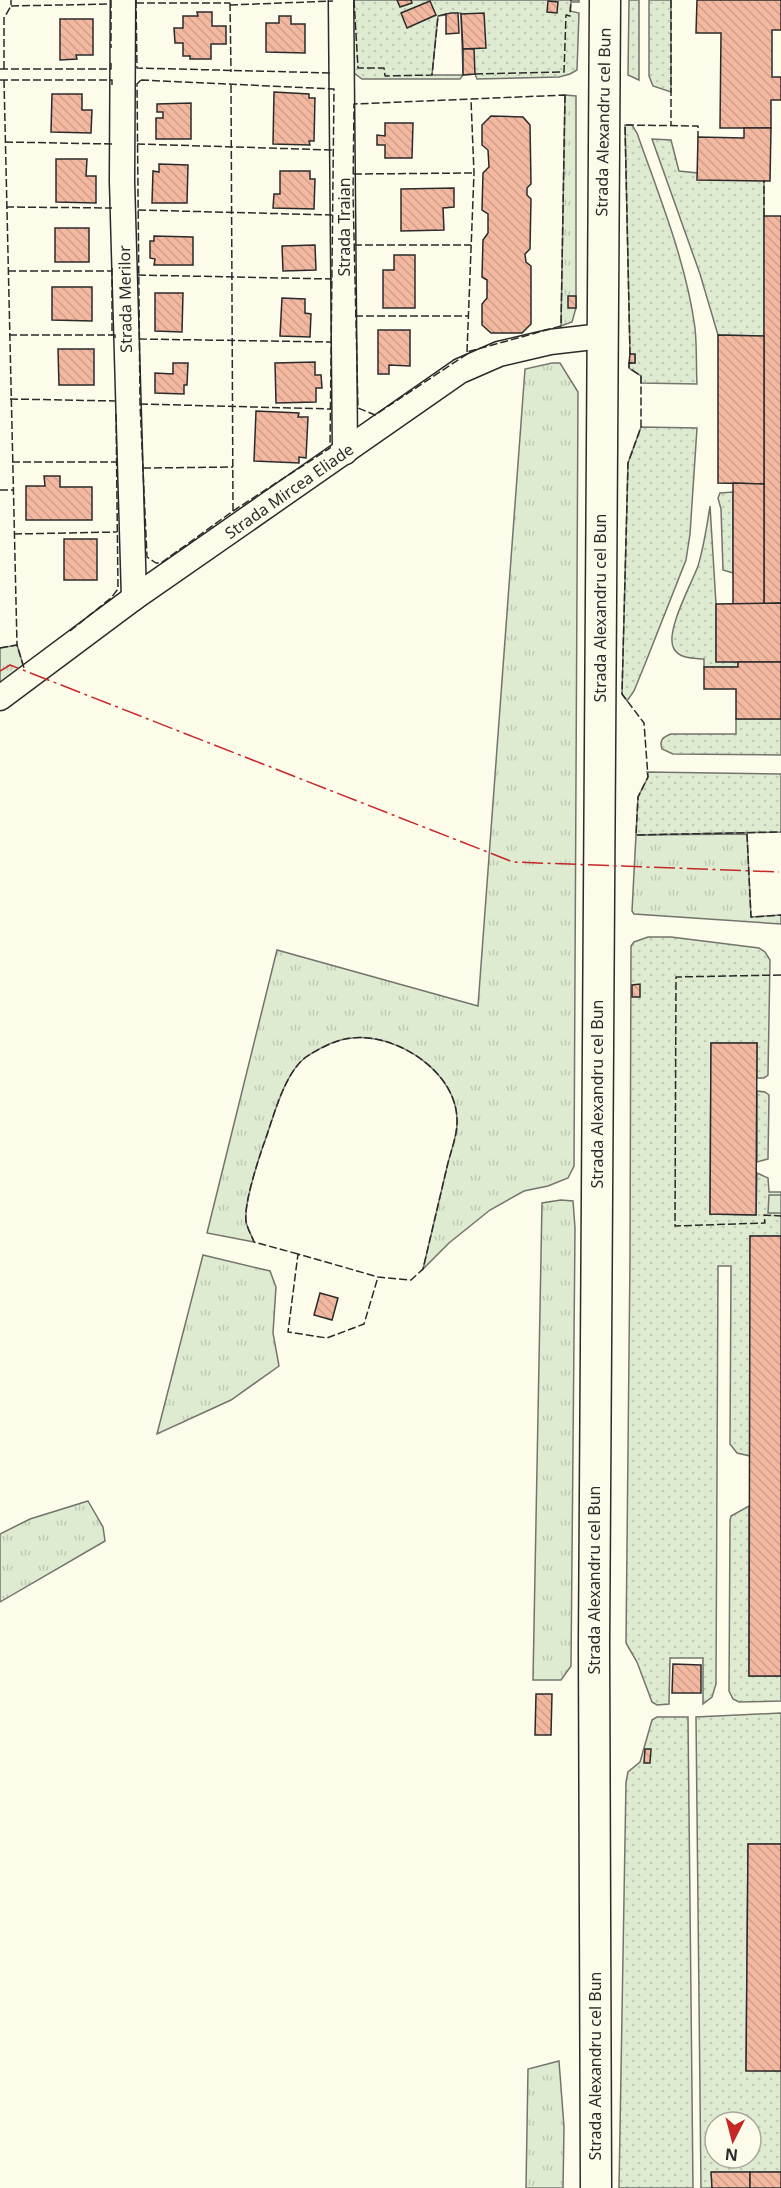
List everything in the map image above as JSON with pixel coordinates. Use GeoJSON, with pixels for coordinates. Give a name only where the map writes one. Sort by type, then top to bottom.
{"type":"FeatureCollection","features":[{"type":"Feature","properties":{"kind":"main road","name":"Strada Alexandru cel Bun"},"geometry":{"type":"LineString","coordinates":[[596,2188],[594,1678],[605,0]]}},
{"type":"Feature","properties":{"kind":"street","name":"Strada Merilor"},"geometry":{"type":"LineString","coordinates":[[123,0],[122,193],[134,598]]}},
{"type":"Feature","properties":{"kind":"street","name":"Strada Traian"},"geometry":{"type":"LineString","coordinates":[[341,1],[345,452]]}},
{"type":"Feature","properties":{"kind":"street","name":"Strada Mircea Eliade"},"geometry":{"type":"LineString","coordinates":[[0,698],[134,598],[460,371],[499,354],[550,342],[602,336]]}},
{"type":"Feature","properties":{"kind":"green space"},"geometry":{"type":"Polygon","coordinates":[[[351,0],[579,0],[579,2],[571,2],[570,11],[579,13],[577,70],[570,74],[559,77],[477,79],[475,74],[463,75],[460,79],[362,79],[354,73],[351,0]],[[461,13],[438,16],[432,75],[463,75],[461,13]]]}},
{"type":"Feature","properties":{"kind":"green space"},"geometry":{"type":"Polygon","coordinates":[[[629,0],[639,0],[639,80],[628,75],[629,0]]]}},
{"type":"Feature","properties":{"kind":"green space"},"geometry":{"type":"Polygon","coordinates":[[[649,0],[671,0],[671,92],[653,86],[649,76],[649,0]]]}},
{"type":"Feature","properties":{"kind":"green space"},"geometry":{"type":"Polygon","coordinates":[[[565,95],[576,96],[576,308],[572,322],[561,326],[565,95]]]}},
{"type":"Feature","properties":{"kind":"green space"},"geometry":{"type":"Polygon","coordinates":[[[625,125],[632,125],[637,133],[663,205],[685,278],[695,328],[697,384],[641,383],[641,376],[629,368],[629,363],[635,363],[635,355],[630,354],[625,125]]]}},
{"type":"Feature","properties":{"kind":"green space"},"geometry":{"type":"Polygon","coordinates":[[[652,139],[671,140],[679,171],[764,180],[764,336],[718,335],[700,274],[652,139]]]}},
{"type":"Feature","properties":{"kind":"green space"},"geometry":{"type":"Polygon","coordinates":[[[560,363],[578,392],[574,1166],[568,1178],[548,1186],[524,1191],[490,1210],[449,1243],[423,1269],[456,1134],[455,1105],[448,1088],[437,1073],[406,1050],[388,1042],[370,1038],[340,1040],[306,1057],[291,1074],[285,1086],[254,1173],[249,1194],[246,1221],[254,1242],[207,1233],[277,950],[478,1006],[525,369],[560,363]]]}},
{"type":"Feature","properties":{"kind":"green space"},"geometry":{"type":"Polygon","coordinates":[[[641,427],[697,428],[690,534],[686,560],[634,691],[627,701],[622,694],[628,463],[641,427]]]}},
{"type":"Feature","properties":{"kind":"green space"},"geometry":{"type":"Polygon","coordinates":[[[733,492],[733,573],[723,570],[721,509],[718,498],[720,493],[733,492]]]}},
{"type":"Feature","properties":{"kind":"green space"},"geometry":{"type":"Polygon","coordinates":[[[710,506],[716,604],[716,661],[738,662],[738,667],[704,667],[704,659],[680,655],[674,649],[672,642],[680,608],[698,566],[710,506]]]}},
{"type":"Feature","properties":{"kind":"green space"},"geometry":{"type":"Polygon","coordinates":[[[17,645],[24,668],[7,681],[0,682],[0,648],[17,645]]]}},
{"type":"Feature","properties":{"kind":"green space"},"geometry":{"type":"Polygon","coordinates":[[[736,719],[781,719],[781,755],[673,754],[662,749],[662,739],[671,734],[736,734],[736,719]]]}},
{"type":"Feature","properties":{"kind":"green space"},"geometry":{"type":"Polygon","coordinates":[[[647,772],[781,774],[781,832],[636,835],[638,797],[648,777],[647,772]]]}},
{"type":"Feature","properties":{"kind":"green space"},"geometry":{"type":"Polygon","coordinates":[[[747,834],[751,917],[781,915],[781,924],[634,914],[632,911],[636,835],[747,834]]]}},
{"type":"Feature","properties":{"kind":"green space"},"geometry":{"type":"Polygon","coordinates":[[[648,937],[671,937],[759,948],[770,960],[768,1075],[764,1078],[757,1078],[757,1043],[711,1043],[710,1214],[756,1215],[757,1173],[768,1178],[769,1192],[781,1192],[781,1236],[750,1236],[750,1456],[737,1453],[730,1444],[731,1266],[718,1266],[716,1684],[712,1697],[703,1704],[703,1658],[670,1658],[669,1704],[657,1705],[652,1702],[637,1662],[626,1643],[631,946],[634,942],[648,937]]]}},
{"type":"Feature","properties":{"kind":"green space"},"geometry":{"type":"Polygon","coordinates":[[[757,1091],[769,1095],[768,1159],[757,1162],[757,1091]]]}},
{"type":"Feature","properties":{"kind":"green space"},"geometry":{"type":"Polygon","coordinates":[[[769,1195],[781,1195],[781,1213],[768,1213],[769,1195]]]}},
{"type":"Feature","properties":{"kind":"green space"},"geometry":{"type":"Polygon","coordinates":[[[573,1201],[575,1228],[571,1666],[561,1680],[533,1680],[542,1203],[573,1201]]]}},
{"type":"Feature","properties":{"kind":"green space"},"geometry":{"type":"Polygon","coordinates":[[[203,1255],[270,1271],[276,1287],[273,1333],[279,1366],[231,1400],[157,1434],[203,1255]]]}},
{"type":"Feature","properties":{"kind":"green space"},"geometry":{"type":"Polygon","coordinates":[[[88,1501],[103,1527],[105,1541],[0,1602],[0,1534],[30,1519],[88,1501]]]}},
{"type":"Feature","properties":{"kind":"green space"},"geometry":{"type":"Polygon","coordinates":[[[749,1506],[749,1676],[781,1676],[781,1701],[739,1702],[733,1699],[729,1691],[730,1521],[731,1516],[749,1506]]]}},
{"type":"Feature","properties":{"kind":"green space"},"geometry":{"type":"Polygon","coordinates":[[[781,1713],[781,1844],[748,1844],[746,2070],[781,2071],[781,2172],[712,2172],[712,2188],[701,2188],[696,1717],[781,1713]]]}},
{"type":"Feature","properties":{"kind":"green space"},"geometry":{"type":"Polygon","coordinates":[[[657,1717],[688,1717],[693,2188],[619,2188],[626,1782],[628,1772],[640,1762],[652,1720],[657,1717]]]}},
{"type":"Feature","properties":{"kind":"green space"},"geometry":{"type":"Polygon","coordinates":[[[559,2061],[564,2127],[563,2188],[526,2188],[528,2069],[559,2061]]]}},
{"type":"Feature","properties":{"kind":"building"},"geometry":{"type":"Polygon","coordinates":[[[397,0],[411,0],[412,3],[400,7],[397,0]]]}},
{"type":"Feature","properties":{"kind":"building"},"geometry":{"type":"Polygon","coordinates":[[[697,0],[781,0],[781,30],[772,30],[772,77],[781,77],[781,100],[771,100],[771,128],[720,128],[721,33],[696,33],[697,0]]]}},
{"type":"Feature","properties":{"kind":"building"},"geometry":{"type":"Polygon","coordinates":[[[430,1],[436,15],[407,28],[401,13],[430,1]]]}},
{"type":"Feature","properties":{"kind":"building"},"geometry":{"type":"Polygon","coordinates":[[[548,1],[558,2],[557,13],[547,12],[548,1]]]}},
{"type":"Feature","properties":{"kind":"building"},"geometry":{"type":"Polygon","coordinates":[[[197,12],[212,12],[212,26],[226,26],[226,44],[211,44],[211,59],[190,59],[190,56],[183,56],[183,43],[175,43],[174,28],[183,28],[183,16],[198,16],[197,12]]]}},
{"type":"Feature","properties":{"kind":"building"},"geometry":{"type":"Polygon","coordinates":[[[458,13],[459,33],[446,34],[446,14],[458,13]]]}},
{"type":"Feature","properties":{"kind":"building"},"geometry":{"type":"Polygon","coordinates":[[[484,13],[486,48],[463,49],[461,14],[484,13]]]}},
{"type":"Feature","properties":{"kind":"building"},"geometry":{"type":"Polygon","coordinates":[[[279,16],[291,16],[291,24],[305,24],[305,53],[266,52],[266,23],[279,23],[279,16]]]}},
{"type":"Feature","properties":{"kind":"building"},"geometry":{"type":"Polygon","coordinates":[[[60,19],[93,19],[93,55],[76,55],[77,59],[60,60],[60,19]]]}},
{"type":"Feature","properties":{"kind":"building"},"geometry":{"type":"Polygon","coordinates":[[[463,49],[474,49],[475,74],[463,75],[463,49]]]}},
{"type":"Feature","properties":{"kind":"building"},"geometry":{"type":"Polygon","coordinates":[[[274,92],[309,94],[309,98],[315,98],[314,141],[309,141],[310,145],[273,144],[274,92]]]}},
{"type":"Feature","properties":{"kind":"building"},"geometry":{"type":"Polygon","coordinates":[[[52,94],[82,94],[82,110],[92,110],[91,133],[51,132],[52,94]]]}},
{"type":"Feature","properties":{"kind":"building"},"geometry":{"type":"Polygon","coordinates":[[[191,103],[191,139],[156,139],[156,118],[163,118],[163,112],[157,112],[157,104],[191,103]]]}},
{"type":"Feature","properties":{"kind":"building"},"geometry":{"type":"Polygon","coordinates":[[[491,116],[523,117],[530,125],[531,184],[527,188],[527,195],[531,199],[530,249],[525,254],[526,262],[531,266],[531,324],[522,333],[491,333],[482,325],[482,304],[487,298],[487,280],[482,277],[483,240],[488,233],[488,214],[482,210],[483,173],[489,167],[488,150],[482,145],[482,125],[491,116]]]}},
{"type":"Feature","properties":{"kind":"building"},"geometry":{"type":"Polygon","coordinates":[[[385,123],[413,123],[412,158],[385,158],[385,145],[377,145],[377,135],[385,136],[385,123]]]}},
{"type":"Feature","properties":{"kind":"building"},"geometry":{"type":"Polygon","coordinates":[[[744,128],[771,128],[770,181],[697,180],[698,137],[744,138],[744,128]]]}},
{"type":"Feature","properties":{"kind":"building"},"geometry":{"type":"Polygon","coordinates":[[[56,159],[87,159],[86,176],[96,176],[96,203],[56,202],[56,159]]]}},
{"type":"Feature","properties":{"kind":"building"},"geometry":{"type":"Polygon","coordinates":[[[159,164],[188,165],[187,203],[152,203],[153,171],[159,172],[159,164]]]}},
{"type":"Feature","properties":{"kind":"building"},"geometry":{"type":"Polygon","coordinates":[[[280,171],[310,171],[310,179],[315,179],[314,209],[273,208],[274,194],[280,194],[280,171]]]}},
{"type":"Feature","properties":{"kind":"building"},"geometry":{"type":"Polygon","coordinates":[[[454,188],[454,207],[443,208],[444,230],[401,231],[401,189],[454,188]]]}},
{"type":"Feature","properties":{"kind":"building"},"geometry":{"type":"Polygon","coordinates":[[[764,216],[781,216],[781,603],[764,604],[764,216]]]}},
{"type":"Feature","properties":{"kind":"building"},"geometry":{"type":"Polygon","coordinates":[[[55,228],[89,228],[89,262],[55,262],[55,228]]]}},
{"type":"Feature","properties":{"kind":"building"},"geometry":{"type":"Polygon","coordinates":[[[154,236],[193,237],[193,265],[154,265],[155,259],[150,258],[150,241],[154,241],[154,236]]]}},
{"type":"Feature","properties":{"kind":"building"},"geometry":{"type":"Polygon","coordinates":[[[315,245],[316,270],[283,271],[282,246],[315,245]]]}},
{"type":"Feature","properties":{"kind":"building"},"geometry":{"type":"Polygon","coordinates":[[[394,255],[415,255],[415,308],[383,308],[383,270],[394,270],[394,255]]]}},
{"type":"Feature","properties":{"kind":"building"},"geometry":{"type":"Polygon","coordinates":[[[52,287],[92,287],[92,321],[52,320],[52,287]]]}},
{"type":"Feature","properties":{"kind":"building"},"geometry":{"type":"Polygon","coordinates":[[[155,293],[183,293],[182,332],[155,331],[155,293]]]}},
{"type":"Feature","properties":{"kind":"building"},"geometry":{"type":"Polygon","coordinates":[[[568,296],[576,296],[576,308],[568,308],[568,296]]]}},
{"type":"Feature","properties":{"kind":"building"},"geometry":{"type":"Polygon","coordinates":[[[282,298],[305,299],[305,313],[311,314],[310,337],[280,336],[282,298]]]}},
{"type":"Feature","properties":{"kind":"building"},"geometry":{"type":"Polygon","coordinates":[[[378,330],[410,330],[410,366],[389,365],[389,374],[378,374],[378,330]]]}},
{"type":"Feature","properties":{"kind":"building"},"geometry":{"type":"Polygon","coordinates":[[[718,335],[764,336],[764,484],[718,483],[718,335]]]}},
{"type":"Feature","properties":{"kind":"building"},"geometry":{"type":"Polygon","coordinates":[[[58,349],[94,349],[94,385],[59,385],[58,349]]]}},
{"type":"Feature","properties":{"kind":"building"},"geometry":{"type":"Polygon","coordinates":[[[630,354],[635,354],[635,363],[629,363],[630,354]]]}},
{"type":"Feature","properties":{"kind":"building"},"geometry":{"type":"Polygon","coordinates":[[[315,362],[315,375],[321,375],[322,388],[316,388],[316,402],[276,403],[275,363],[315,362]]]}},
{"type":"Feature","properties":{"kind":"building"},"geometry":{"type":"Polygon","coordinates":[[[173,363],[188,363],[187,385],[184,385],[184,394],[155,393],[155,373],[173,374],[173,363]]]}},
{"type":"Feature","properties":{"kind":"building"},"geometry":{"type":"Polygon","coordinates":[[[256,411],[299,413],[298,417],[308,417],[306,458],[299,457],[299,463],[254,461],[256,411]]]}},
{"type":"Feature","properties":{"kind":"building"},"geometry":{"type":"Polygon","coordinates":[[[44,476],[60,476],[60,487],[92,487],[92,520],[26,520],[26,486],[45,486],[44,476]]]}},
{"type":"Feature","properties":{"kind":"building"},"geometry":{"type":"Polygon","coordinates":[[[733,483],[764,484],[764,604],[733,604],[733,483]]]}},
{"type":"Feature","properties":{"kind":"building"},"geometry":{"type":"Polygon","coordinates":[[[64,539],[97,539],[97,580],[64,580],[64,539]]]}},
{"type":"Feature","properties":{"kind":"building"},"geometry":{"type":"Polygon","coordinates":[[[781,603],[781,662],[716,662],[716,604],[781,603]]]}},
{"type":"Feature","properties":{"kind":"building"},"geometry":{"type":"Polygon","coordinates":[[[738,662],[781,662],[781,719],[736,719],[736,689],[704,689],[704,667],[738,667],[738,662]]]}},
{"type":"Feature","properties":{"kind":"building"},"geometry":{"type":"Polygon","coordinates":[[[640,984],[640,997],[632,997],[632,985],[640,984]]]}},
{"type":"Feature","properties":{"kind":"building"},"geometry":{"type":"Polygon","coordinates":[[[711,1043],[757,1043],[756,1215],[710,1214],[711,1043]]]}},
{"type":"Feature","properties":{"kind":"building"},"geometry":{"type":"Polygon","coordinates":[[[750,1236],[781,1236],[781,1676],[749,1676],[750,1236]]]}},
{"type":"Feature","properties":{"kind":"building"},"geometry":{"type":"Polygon","coordinates":[[[320,1293],[338,1298],[332,1320],[314,1315],[320,1293]]]}},
{"type":"Feature","properties":{"kind":"building"},"geometry":{"type":"Polygon","coordinates":[[[673,1664],[701,1665],[701,1693],[672,1693],[673,1664]]]}},
{"type":"Feature","properties":{"kind":"building"},"geometry":{"type":"Polygon","coordinates":[[[536,1694],[552,1694],[551,1735],[535,1735],[536,1694]]]}},
{"type":"Feature","properties":{"kind":"building"},"geometry":{"type":"Polygon","coordinates":[[[645,1749],[651,1749],[650,1763],[644,1763],[645,1749]]]}},
{"type":"Feature","properties":{"kind":"building"},"geometry":{"type":"Polygon","coordinates":[[[748,1844],[781,1844],[781,2071],[746,2071],[748,1844]]]}},
{"type":"Feature","properties":{"kind":"building"},"geometry":{"type":"Polygon","coordinates":[[[711,2172],[750,2172],[750,2188],[712,2188],[711,2172]]]}},
{"type":"Feature","properties":{"kind":"building"},"geometry":{"type":"Polygon","coordinates":[[[750,2172],[781,2172],[781,2188],[750,2188],[750,2172]]]}},
{"type":"Feature","properties":{"kind":"fence"},"geometry":{"type":"LineString","coordinates":[[4,69],[4,18],[11,6],[11,0]]}},
{"type":"Feature","properties":{"kind":"fence"},"geometry":{"type":"LineString","coordinates":[[111,0],[111,48]]}},
{"type":"Feature","properties":{"kind":"fence"},"geometry":{"type":"LineString","coordinates":[[136,0],[137,68],[333,73]]}},
{"type":"Feature","properties":{"kind":"fence"},"geometry":{"type":"LineString","coordinates":[[354,0],[358,68],[384,68],[385,76],[432,75],[438,16],[446,14]]}},
{"type":"Feature","properties":{"kind":"fence"},"geometry":{"type":"LineString","coordinates":[[475,74],[564,72],[566,15],[570,16],[571,0]]}},
{"type":"Feature","properties":{"kind":"fence"},"geometry":{"type":"LineString","coordinates":[[671,0],[671,125]]}},
{"type":"Feature","properties":{"kind":"fence"},"geometry":{"type":"LineString","coordinates":[[230,5],[333,1]]}},
{"type":"Feature","properties":{"kind":"fence"},"geometry":{"type":"LineString","coordinates":[[136,3],[230,3]]}},
{"type":"Feature","properties":{"kind":"fence"},"geometry":{"type":"LineString","coordinates":[[230,3],[231,72]]}},
{"type":"Feature","properties":{"kind":"fence"},"geometry":{"type":"LineString","coordinates":[[11,6],[111,4]]}},
{"type":"Feature","properties":{"kind":"fence"},"geometry":{"type":"LineString","coordinates":[[0,69],[111,69],[111,63]]}},
{"type":"Feature","properties":{"kind":"fence"},"geometry":{"type":"LineString","coordinates":[[0,80],[112,80],[112,85]]}},
{"type":"Feature","properties":{"kind":"fence"},"geometry":{"type":"LineString","coordinates":[[4,80],[17,645]]}},
{"type":"Feature","properties":{"kind":"fence"},"geometry":{"type":"LineString","coordinates":[[141,80],[334,89],[330,448],[233,511],[161,563],[156,563],[147,557],[140,404],[137,84],[141,80]]}},
{"type":"Feature","properties":{"kind":"fence"},"geometry":{"type":"LineString","coordinates":[[231,85],[233,511]]}},
{"type":"Feature","properties":{"kind":"fence"},"geometry":{"type":"LineString","coordinates":[[565,95],[561,326],[467,352],[375,415],[358,408],[353,193],[354,104],[565,95]]}},
{"type":"Feature","properties":{"kind":"fence"},"geometry":{"type":"LineString","coordinates":[[467,352],[474,173],[471,100]]}},
{"type":"Feature","properties":{"kind":"fence"},"geometry":{"type":"LineString","coordinates":[[631,354],[625,125],[698,126],[698,137]]}},
{"type":"Feature","properties":{"kind":"fence"},"geometry":{"type":"LineString","coordinates":[[5,142],[112,144]]}},
{"type":"Feature","properties":{"kind":"fence"},"geometry":{"type":"LineString","coordinates":[[137,144],[333,150]]}},
{"type":"Feature","properties":{"kind":"fence"},"geometry":{"type":"LineString","coordinates":[[354,174],[474,173]]}},
{"type":"Feature","properties":{"kind":"fence"},"geometry":{"type":"LineString","coordinates":[[764,180],[764,216]]}},
{"type":"Feature","properties":{"kind":"fence"},"geometry":{"type":"LineString","coordinates":[[6,207],[112,208]]}},
{"type":"Feature","properties":{"kind":"fence"},"geometry":{"type":"LineString","coordinates":[[138,210],[332,215]]}},
{"type":"Feature","properties":{"kind":"fence"},"geometry":{"type":"LineString","coordinates":[[354,245],[471,245]]}},
{"type":"Feature","properties":{"kind":"fence"},"geometry":{"type":"LineString","coordinates":[[112,268],[112,335],[115,335],[115,338]]}},
{"type":"Feature","properties":{"kind":"fence"},"geometry":{"type":"LineString","coordinates":[[8,271],[112,271]]}},
{"type":"Feature","properties":{"kind":"fence"},"geometry":{"type":"LineString","coordinates":[[138,275],[332,279]]}},
{"type":"Feature","properties":{"kind":"fence"},"geometry":{"type":"LineString","coordinates":[[355,316],[468,316]]}},
{"type":"Feature","properties":{"kind":"fence"},"geometry":{"type":"LineString","coordinates":[[9,335],[112,335]]}},
{"type":"Feature","properties":{"kind":"fence"},"geometry":{"type":"LineString","coordinates":[[139,339],[331,342]]}},
{"type":"Feature","properties":{"kind":"fence"},"geometry":{"type":"LineString","coordinates":[[632,363],[629,363],[629,368],[641,376],[641,427],[628,463],[622,694],[644,723],[648,777],[638,797],[636,835],[781,832]]}},
{"type":"Feature","properties":{"kind":"fence"},"geometry":{"type":"LineString","coordinates":[[10,399],[116,401]]}},
{"type":"Feature","properties":{"kind":"fence"},"geometry":{"type":"LineString","coordinates":[[140,404],[331,409]]}},
{"type":"Feature","properties":{"kind":"fence"},"geometry":{"type":"LineString","coordinates":[[70,631],[111,598],[118,589],[116,413]]}},
{"type":"Feature","properties":{"kind":"fence"},"geometry":{"type":"LineString","coordinates":[[12,462],[117,462]]}},
{"type":"Feature","properties":{"kind":"fence"},"geometry":{"type":"LineString","coordinates":[[143,468],[233,467]]}},
{"type":"Feature","properties":{"kind":"fence"},"geometry":{"type":"LineString","coordinates":[[0,490],[13,490]]}},
{"type":"Feature","properties":{"kind":"fence"},"geometry":{"type":"LineString","coordinates":[[14,534],[117,532]]}},
{"type":"Feature","properties":{"kind":"fence"},"geometry":{"type":"LineString","coordinates":[[0,648],[17,645],[24,668],[26,667]]}},
{"type":"Feature","properties":{"kind":"fence"},"geometry":{"type":"LineString","coordinates":[[747,834],[751,917],[781,915]]}},
{"type":"Feature","properties":{"kind":"fence"},"geometry":{"type":"LineString","coordinates":[[781,975],[676,977],[675,1226],[765,1223],[764,1215],[781,1216]]}},
{"type":"Feature","properties":{"kind":"fence"},"geometry":{"type":"LineString","coordinates":[[298,1254],[254,1242],[246,1221],[247,1204],[260,1154],[285,1086],[291,1074],[306,1057],[340,1040],[370,1038],[388,1042],[422,1060],[437,1073],[448,1088],[455,1105],[456,1134],[423,1269],[411,1280],[378,1277],[298,1254],[288,1332],[327,1338],[364,1324],[378,1277]]}},
{"type":"Feature","properties":{"kind":"power"},"geometry":{"type":"LineString","coordinates":[[0,671],[10,665],[513,862],[779,872]]}}]}
